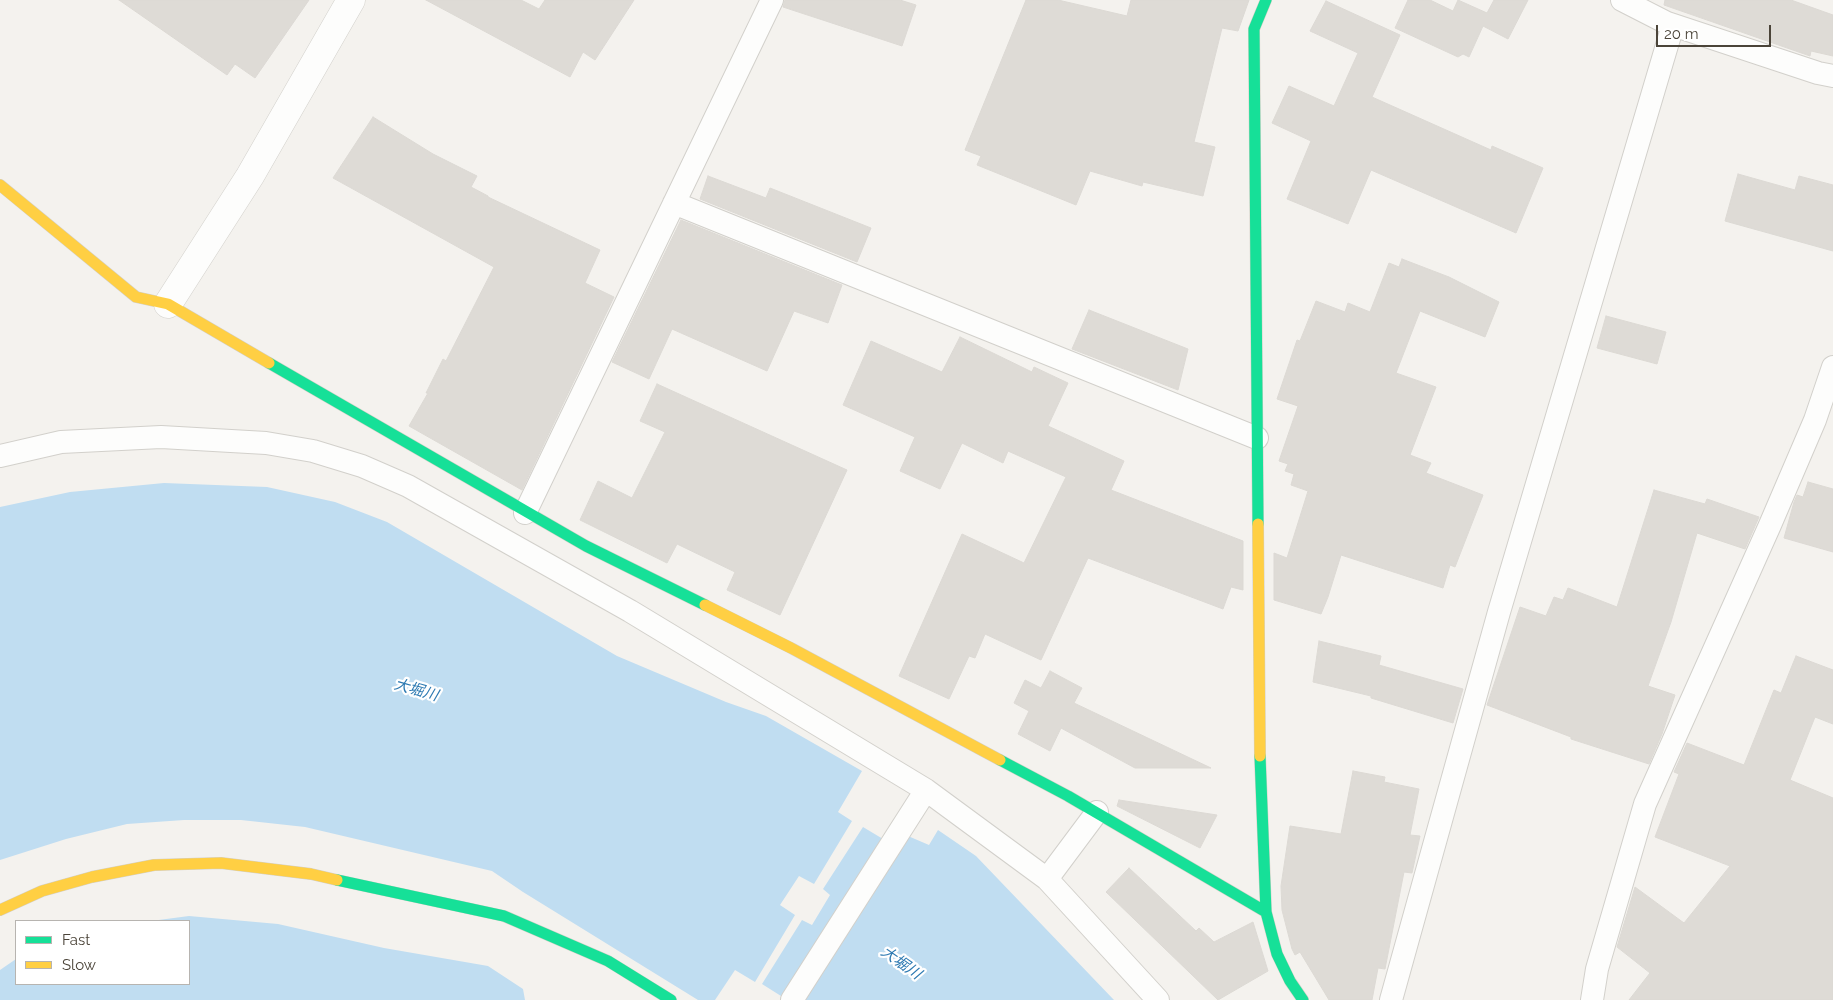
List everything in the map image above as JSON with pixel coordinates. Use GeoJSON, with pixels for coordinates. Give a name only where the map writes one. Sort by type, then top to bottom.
{"type":"FeatureCollection","features":[{"type":"Feature","properties":{"kind":"street"},"geometry":{"type":"LineString","coordinates":[[168,304],[250,176],[351,0]]}},
{"type":"Feature","properties":{"kind":"street"},"geometry":{"type":"LineString","coordinates":[[1266,0],[1254,29],[1260,768],[1266,912],[1277,954],[1290,981],[1303,1000]]}},
{"type":"Feature","properties":{"kind":"street"},"geometry":{"type":"LineString","coordinates":[[0,185],[136,296],[168,304],[586,546],[791,648],[1097,812],[1266,912]]}},
{"type":"Feature","properties":{"kind":"street"},"geometry":{"type":"LineString","coordinates":[[0,910],[42,891],[84,879],[154,865],[221,863],[311,874],[504,916],[608,961],[671,1000]]}},
{"type":"Feature","properties":{"kind":"lane"},"geometry":{"type":"LineString","coordinates":[[526,512],[772,0]]}},
{"type":"Feature","properties":{"kind":"lane"},"geometry":{"type":"LineString","coordinates":[[1622,0],[1673,25],[1818,73],[1833,76]]}},
{"type":"Feature","properties":{"kind":"lane"},"geometry":{"type":"LineString","coordinates":[[1391,1000],[1499,612],[1673,25]]}},
{"type":"Feature","properties":{"kind":"lane"},"geometry":{"type":"LineString","coordinates":[[674,203],[1257,438]]}},
{"type":"Feature","properties":{"kind":"lane"},"geometry":{"type":"LineString","coordinates":[[1592,1000],[1597,969],[1645,804],[1815,420],[1833,367]]}},
{"type":"Feature","properties":{"kind":"lane"},"geometry":{"type":"LineString","coordinates":[[0,456],[61,442],[161,437],[266,443],[313,451],[362,466],[408,486],[630,611],[926,790],[1047,879],[1158,1000]]}},
{"type":"Feature","properties":{"kind":"lane"},"geometry":{"type":"LineString","coordinates":[[792,1000],[926,790]]}},
{"type":"Feature","properties":{"kind":"lane"},"geometry":{"type":"LineString","coordinates":[[1047,879],[1097,812]]}},
{"type":"Feature","properties":{"kind":"water","name":"大堀川"},"geometry":{"type":"Polygon","coordinates":[[[164,483],[267,487],[335,502],[387,522],[617,656],[726,702],[766,716],[862,771],[838,812],[852,821],[814,884],[799,876],[780,905],[795,915],[755,982],[735,970],[715,1000],[698,1000],[492,871],[305,827],[241,820],[184,820],[127,824],[66,839],[0,860],[0,507],[70,492],[164,483]]]}},
{"type":"Feature","properties":{"kind":"water"},"geometry":{"type":"Polygon","coordinates":[[[863,827],[883,839],[781,996],[762,984],[802,920],[812,925],[830,895],[823,889],[863,827]]]}},
{"type":"Feature","properties":{"kind":"water","name":"大堀川"},"geometry":{"type":"Polygon","coordinates":[[[938,830],[976,856],[1114,1000],[801,1000],[908,836],[929,845],[938,830]]]}},
{"type":"Feature","properties":{"kind":"water"},"geometry":{"type":"Polygon","coordinates":[[[189,916],[278,924],[384,948],[488,966],[523,989],[525,1000],[0,1000],[0,970],[15,960],[15,985],[190,985],[190,920],[159,920],[189,916]]]}},
{"type":"Feature","properties":{"kind":"building"},"geometry":{"type":"Polygon","coordinates":[[[119,0],[309,0],[255,78],[235,64],[227,75],[119,0]]]}},
{"type":"Feature","properties":{"kind":"building"},"geometry":{"type":"Polygon","coordinates":[[[426,0],[521,0],[539,9],[545,0],[634,0],[595,60],[583,52],[570,77],[426,0]]]}},
{"type":"Feature","properties":{"kind":"building"},"geometry":{"type":"Polygon","coordinates":[[[785,0],[900,0],[916,5],[902,46],[783,7],[785,0]]]}},
{"type":"Feature","properties":{"kind":"building"},"geometry":{"type":"Polygon","coordinates":[[[1026,0],[1058,0],[1127,16],[1131,0],[1249,0],[1238,31],[1222,28],[1194,142],[1215,147],[1203,196],[1143,182],[1142,186],[1090,171],[1076,205],[977,165],[981,156],[965,150],[1026,0]]]}},
{"type":"Feature","properties":{"kind":"building"},"geometry":{"type":"Polygon","coordinates":[[[1408,0],[1430,0],[1453,11],[1458,0],[1487,13],[1494,0],[1528,0],[1508,39],[1483,26],[1469,57],[1463,54],[1458,57],[1395,28],[1408,0]]]}},
{"type":"Feature","properties":{"kind":"building"},"geometry":{"type":"Polygon","coordinates":[[[1665,0],[1791,0],[1833,15],[1833,56],[1811,51],[1810,56],[1664,5],[1665,0]]]}},
{"type":"Feature","properties":{"kind":"building"},"geometry":{"type":"Polygon","coordinates":[[[1326,1],[1400,35],[1372,97],[1491,150],[1492,146],[1543,168],[1516,233],[1371,170],[1348,224],[1287,199],[1311,141],[1272,123],[1289,86],[1334,106],[1358,53],[1310,31],[1326,1]]]}},
{"type":"Feature","properties":{"kind":"building"},"geometry":{"type":"Polygon","coordinates":[[[373,117],[433,154],[477,176],[471,187],[488,197],[600,250],[585,283],[614,297],[522,490],[409,426],[428,393],[426,393],[443,359],[446,361],[494,267],[333,178],[373,117]]]}},
{"type":"Feature","properties":{"kind":"building"},"geometry":{"type":"Polygon","coordinates":[[[1738,174],[1795,190],[1799,176],[1833,185],[1833,251],[1725,221],[1738,174]]]}},
{"type":"Feature","properties":{"kind":"building"},"geometry":{"type":"Polygon","coordinates":[[[708,176],[766,198],[770,188],[871,228],[857,262],[700,199],[708,176]]]}},
{"type":"Feature","properties":{"kind":"building"},"geometry":{"type":"Polygon","coordinates":[[[681,220],[842,285],[828,323],[794,311],[767,371],[672,329],[649,379],[612,362],[681,220]]]}},
{"type":"Feature","properties":{"kind":"building"},"geometry":{"type":"Polygon","coordinates":[[[1402,259],[1449,277],[1499,302],[1485,337],[1420,311],[1396,373],[1436,387],[1410,455],[1431,463],[1426,473],[1483,495],[1455,567],[1450,565],[1443,588],[1341,555],[1321,614],[1274,600],[1274,553],[1287,558],[1308,491],[1291,485],[1294,474],[1285,471],[1288,464],[1279,461],[1298,406],[1277,399],[1297,340],[1300,341],[1316,301],[1345,312],[1348,303],[1370,312],[1389,263],[1399,267],[1402,259]]]}},
{"type":"Feature","properties":{"kind":"building"},"geometry":{"type":"Polygon","coordinates":[[[1089,310],[1188,349],[1178,390],[1072,349],[1089,310]]]}},
{"type":"Feature","properties":{"kind":"building"},"geometry":{"type":"Polygon","coordinates":[[[1606,316],[1666,332],[1657,364],[1597,348],[1606,316]]]}},
{"type":"Feature","properties":{"kind":"building"},"geometry":{"type":"Polygon","coordinates":[[[960,337],[1032,372],[1034,367],[1068,383],[1048,426],[1124,461],[1111,490],[1243,541],[1243,590],[1231,587],[1223,609],[1088,558],[1041,660],[985,634],[975,658],[969,656],[949,699],[899,676],[962,534],[1024,563],[1066,477],[1008,451],[1003,463],[962,443],[940,489],[900,471],[915,437],[843,405],[871,341],[942,372],[960,337]]]}},
{"type":"Feature","properties":{"kind":"building"},"geometry":{"type":"Polygon","coordinates":[[[657,384],[847,470],[780,615],[727,590],[735,572],[677,544],[667,563],[580,520],[598,481],[632,498],[665,432],[640,421],[657,384]]]}},
{"type":"Feature","properties":{"kind":"building"},"geometry":{"type":"Polygon","coordinates":[[[1808,482],[1833,489],[1833,552],[1784,538],[1797,495],[1803,497],[1808,482]]]}},
{"type":"Feature","properties":{"kind":"building"},"geometry":{"type":"Polygon","coordinates":[[[1654,490],[1705,504],[1707,499],[1759,517],[1745,549],[1697,533],[1671,622],[1648,686],[1675,695],[1662,734],[1649,764],[1571,739],[1571,737],[1487,705],[1520,607],[1546,616],[1554,597],[1563,600],[1568,588],[1617,607],[1654,490]]]}},
{"type":"Feature","properties":{"kind":"building"},"geometry":{"type":"Polygon","coordinates":[[[1319,641],[1381,656],[1379,665],[1463,689],[1453,723],[1371,698],[1371,696],[1313,682],[1319,641]]]}},
{"type":"Feature","properties":{"kind":"building"},"geometry":{"type":"Polygon","coordinates":[[[1796,656],[1833,670],[1833,724],[1815,717],[1790,780],[1833,798],[1833,1000],[1629,1000],[1650,973],[1617,947],[1635,887],[1684,923],[1730,866],[1655,837],[1679,774],[1674,772],[1687,743],[1744,765],[1774,690],[1781,693],[1796,656]]]}},
{"type":"Feature","properties":{"kind":"building"},"geometry":{"type":"Polygon","coordinates":[[[1050,671],[1082,688],[1074,703],[1211,768],[1135,768],[1061,728],[1050,751],[1018,734],[1029,711],[1014,703],[1025,680],[1041,688],[1050,671]]]}},
{"type":"Feature","properties":{"kind":"building"},"geometry":{"type":"Polygon","coordinates":[[[1353,771],[1385,777],[1384,782],[1419,789],[1410,835],[1420,836],[1412,873],[1404,872],[1385,969],[1378,968],[1372,1000],[1329,1000],[1300,952],[1295,955],[1292,949],[1282,910],[1281,886],[1290,826],[1341,834],[1353,771]]]}},
{"type":"Feature","properties":{"kind":"building"},"geometry":{"type":"Polygon","coordinates":[[[1119,800],[1217,815],[1200,848],[1117,806],[1119,800]]]}},
{"type":"Feature","properties":{"kind":"building"},"geometry":{"type":"Polygon","coordinates":[[[1129,868],[1196,931],[1199,928],[1214,942],[1253,922],[1268,971],[1218,1000],[1106,892],[1129,868]]]}},
{"type":"Feature","properties":{"kind":"traffic: fast"},"geometry":{"type":"LineString","coordinates":[[1258,524],[1254,29],[1266,0]]}},
{"type":"Feature","properties":{"kind":"traffic: fast"},"geometry":{"type":"LineString","coordinates":[[269,363],[586,546],[705,605]]}},
{"type":"Feature","properties":{"kind":"traffic: fast"},"geometry":{"type":"LineString","coordinates":[[1260,756],[1266,912],[1277,954],[1290,981],[1303,1000]]}},
{"type":"Feature","properties":{"kind":"traffic: fast"},"geometry":{"type":"LineString","coordinates":[[1000,760],[1068,796],[1266,912]]}},
{"type":"Feature","properties":{"kind":"traffic: fast"},"geometry":{"type":"LineString","coordinates":[[337,880],[504,916],[608,961],[671,1000]]}},
{"type":"Feature","properties":{"kind":"traffic: slow"},"geometry":{"type":"LineString","coordinates":[[0,185],[136,297],[168,304],[269,363]]}},
{"type":"Feature","properties":{"kind":"traffic: slow"},"geometry":{"type":"LineString","coordinates":[[1258,524],[1260,756]]}},
{"type":"Feature","properties":{"kind":"traffic: slow"},"geometry":{"type":"LineString","coordinates":[[705,605],[791,648],[1000,760]]}},
{"type":"Feature","properties":{"kind":"traffic: slow"},"geometry":{"type":"LineString","coordinates":[[0,910],[42,891],[92,877],[154,865],[221,863],[311,874],[337,880]]}}]}
